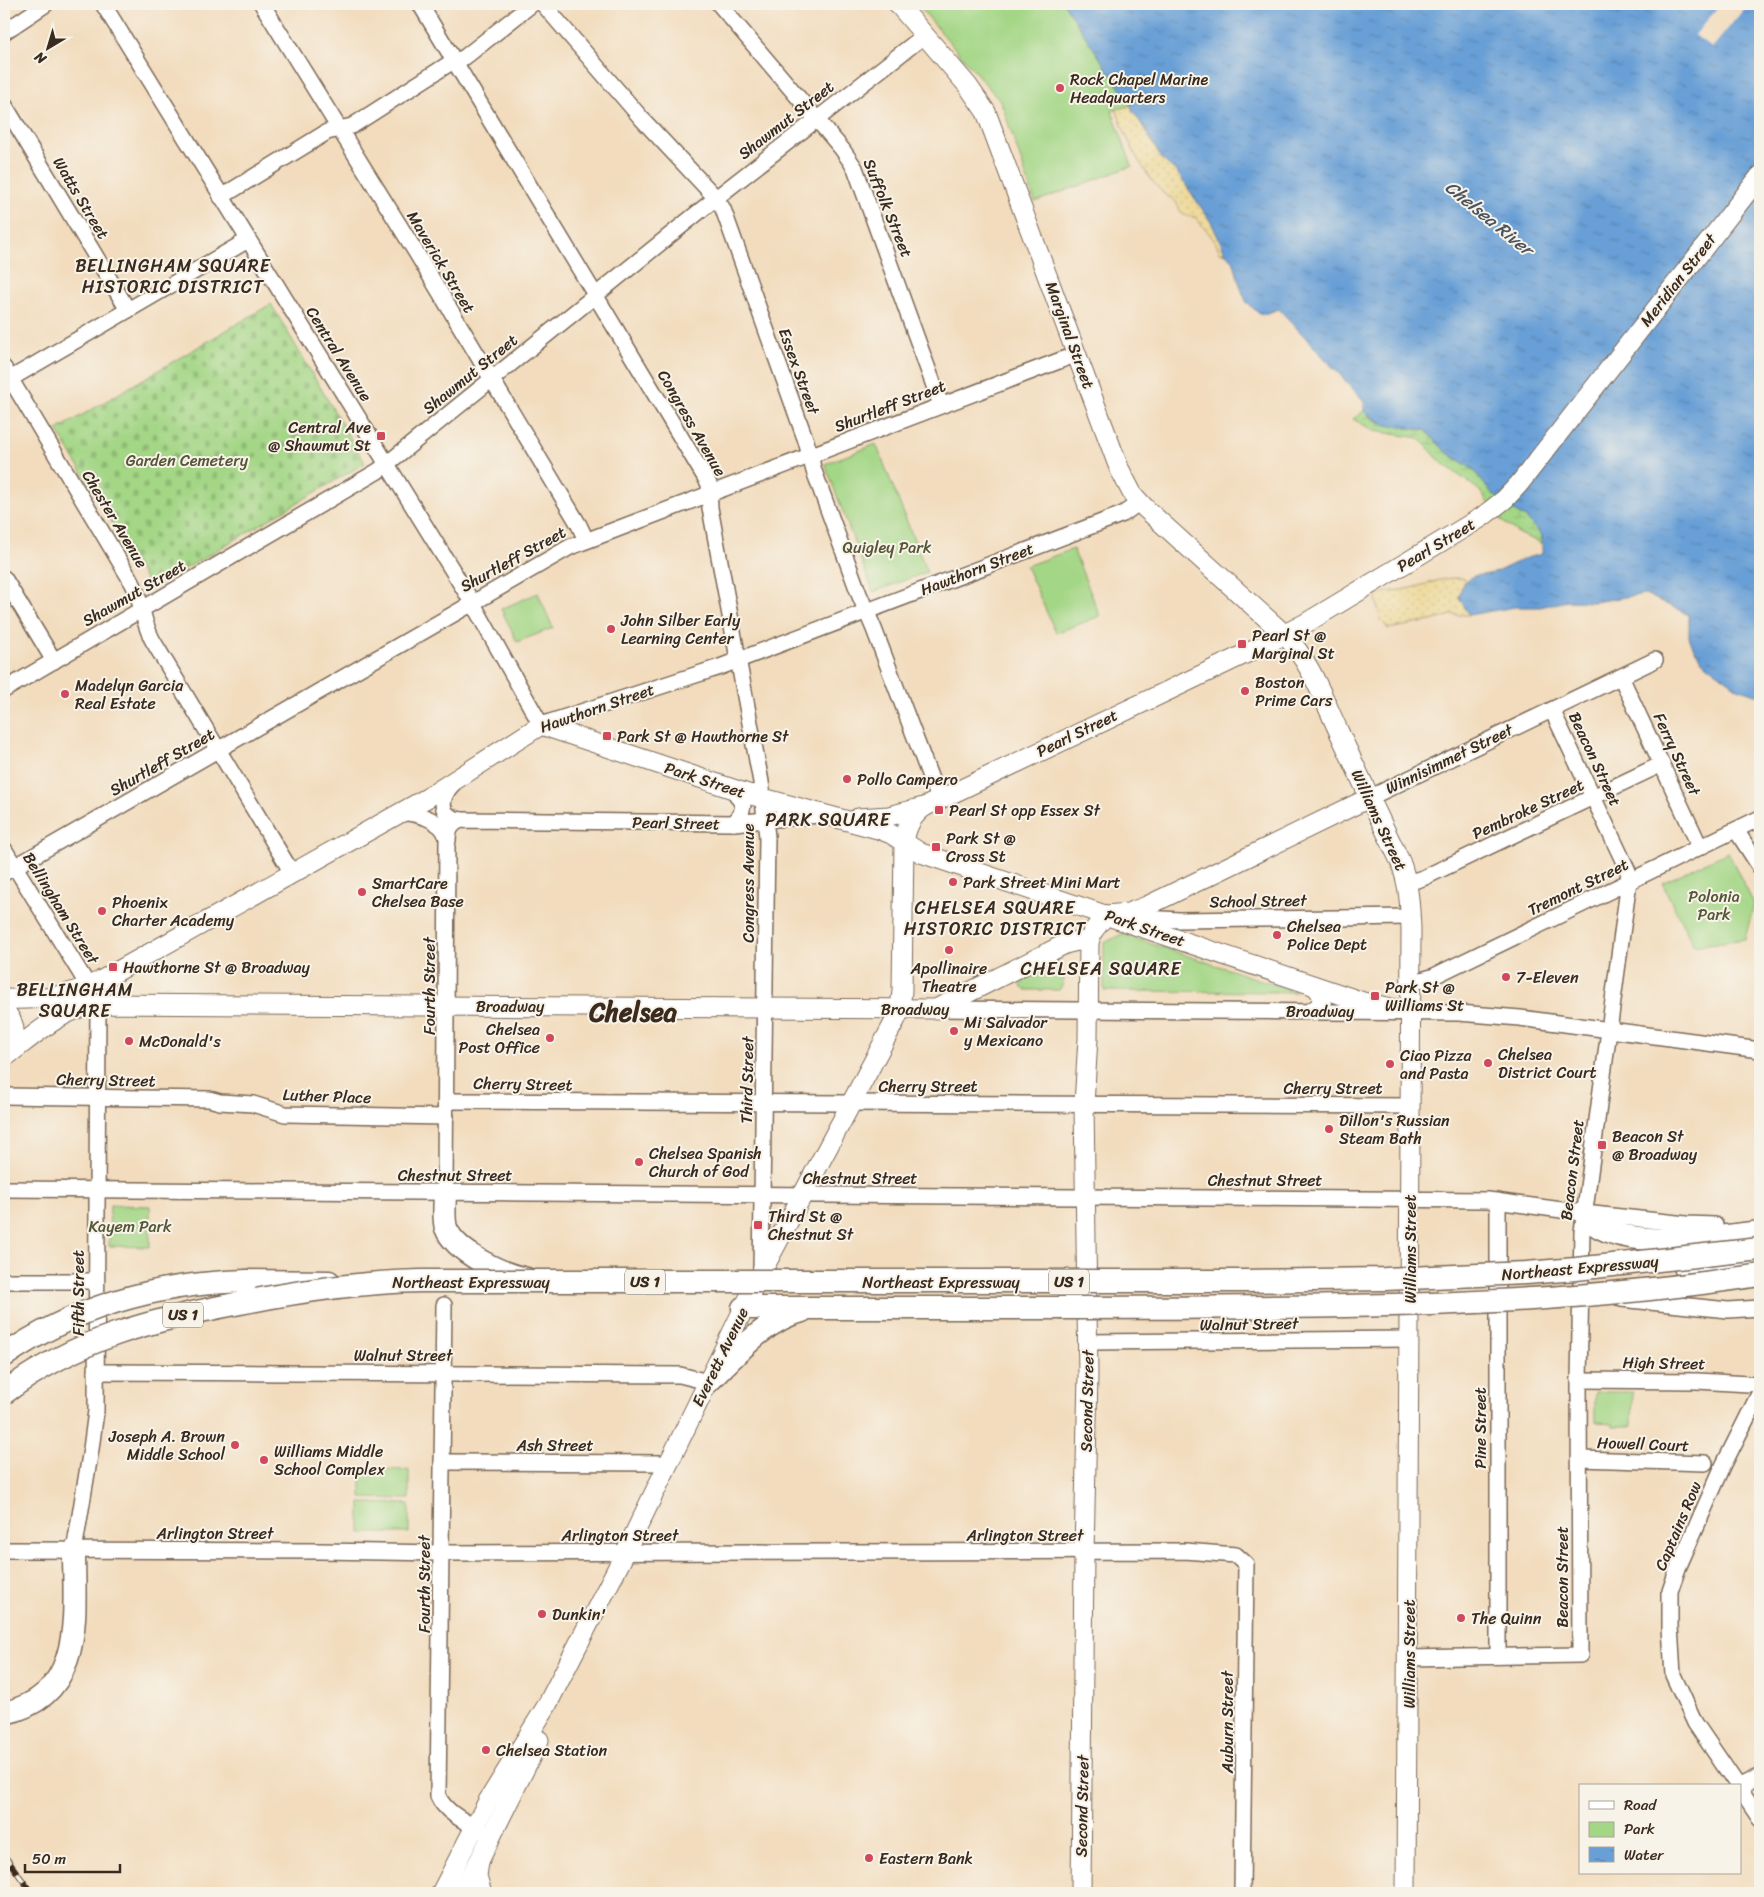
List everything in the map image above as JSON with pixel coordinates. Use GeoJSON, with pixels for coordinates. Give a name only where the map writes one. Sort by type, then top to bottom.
{"type":"FeatureCollection","features":[{"type":"Feature","properties":{"kind":"highway"},"geometry":{"type":"LineString","coordinates":[[445,1192],[446,1226],[451,1236],[459,1244],[488,1265],[510,1275],[553,1282]]}},
{"type":"Feature","properties":{"kind":"highway"},"geometry":{"type":"LineString","coordinates":[[1584,1213],[1592,1223],[1600,1228],[1638,1237],[1666,1240],[1719,1230],[1760,1232]]}},
{"type":"Feature","properties":{"kind":"highway","name":"Northeast Expressway"},"geometry":{"type":"LineString","coordinates":[[4,1356],[44,1332],[87,1312],[139,1294],[187,1285],[256,1281],[356,1284],[423,1281],[1130,1282],[1337,1280],[1526,1273],[1620,1266],[1760,1249]]}},
{"type":"Feature","properties":{"kind":"highway","name":"Northeast Expressway"},"geometry":{"type":"LineString","coordinates":[[5,1393],[67,1354],[92,1342],[129,1329],[263,1298],[353,1284],[437,1281],[1243,1281],[1376,1279],[1576,1269],[1760,1249]]}},
{"type":"Feature","properties":{"kind":"highway"},"geometry":{"type":"LineString","coordinates":[[744,1308],[1321,1307],[1473,1303],[1573,1297],[1760,1275]]}},
{"type":"Feature","properties":{"kind":"highway"},"geometry":{"type":"LineString","coordinates":[[708,1382],[758,1334],[778,1321],[799,1312],[831,1307]]}},
{"type":"Feature","properties":{"kind":"highway"},"geometry":{"type":"LineString","coordinates":[[4,1713],[25,1706],[43,1693],[57,1678],[66,1664],[74,1634],[74,1551]]}},
{"type":"Feature","properties":{"kind":"main road","name":"Marginal Street"},"geometry":{"type":"LineString","coordinates":[[898,4],[968,86],[986,112],[1119,468],[1128,486],[1140,502],[1284,634]]}},
{"type":"Feature","properties":{"kind":"main road","name":"Meridian Street"},"geometry":{"type":"LineString","coordinates":[[1596,385],[1760,176]]}},
{"type":"Feature","properties":{"kind":"main road","name":"Pearl Street"},"geometry":{"type":"LineString","coordinates":[[830,816],[880,817],[904,813],[932,803],[1284,634],[1478,520],[1501,503],[1514,490],[1596,385]]}},
{"type":"Feature","properties":{"kind":"main road","name":"Williams Street"},"geometry":{"type":"LineString","coordinates":[[1284,634],[1296,648],[1312,675],[1400,861],[1407,883],[1411,917],[1409,1658],[1406,1893]]}},
{"type":"Feature","properties":{"kind":"main road","name":"Hawthorn Street"},"geometry":{"type":"LineString","coordinates":[[89,987],[400,813],[456,780],[541,725]]}},
{"type":"Feature","properties":{"kind":"main road","name":"Park Street"},"geometry":{"type":"LineString","coordinates":[[541,725],[733,789],[878,829],[891,834],[921,853],[1315,986],[1375,1005],[1410,1012]]}},
{"type":"Feature","properties":{"kind":"main road","name":"Winnisimmet Street"},"geometry":{"type":"LineString","coordinates":[[1106,915],[1128,913],[1147,906],[1369,798]]}},
{"type":"Feature","properties":{"kind":"main road"},"geometry":{"type":"LineString","coordinates":[[900,1009],[902,990],[904,843],[909,824],[916,813],[932,803]]}},
{"type":"Feature","properties":{"kind":"main road","name":"Second Street"},"geometry":{"type":"LineString","coordinates":[[1081,1893],[1088,1342],[1084,1105],[1088,1038],[1089,942],[1093,931],[1106,915]]}},
{"type":"Feature","properties":{"kind":"main road"},"geometry":{"type":"LineString","coordinates":[[936,1009],[1065,944],[1077,941],[1089,942]]}},
{"type":"Feature","properties":{"kind":"main road"},"geometry":{"type":"LineString","coordinates":[[1313,1011],[1321,1006],[1322,994],[1315,986]]}},
{"type":"Feature","properties":{"kind":"main road"},"geometry":{"type":"LineString","coordinates":[[4,999],[54,998],[89,987]]}},
{"type":"Feature","properties":{"kind":"main road","name":"Broadway"},"geometry":{"type":"LineString","coordinates":[[4,1057],[66,1013],[81,1007],[98,1004],[936,1009]]}},
{"type":"Feature","properties":{"kind":"main road","name":"Everett Avenue"},"geometry":{"type":"LineString","coordinates":[[441,1893],[483,1831],[625,1553],[761,1272],[900,1009]]}},
{"type":"Feature","properties":{"kind":"main road"},"geometry":{"type":"LineString","coordinates":[[4,1010],[10,1017],[14,1028],[12,1040],[4,1057]]}},
{"type":"Feature","properties":{"kind":"main road","name":"Everett Avenue"},"geometry":{"type":"LineString","coordinates":[[461,1893],[479,1861],[483,1831]]}},
{"type":"Feature","properties":{"kind":"main road"},"geometry":{"type":"LineString","coordinates":[[479,1861],[477,1876],[482,1893]]}},
{"type":"Feature","properties":{"kind":"street"},"geometry":{"type":"LineString","coordinates":[[4,32],[46,4]]}},
{"type":"Feature","properties":{"kind":"street","name":"Central Avenue"},"geometry":{"type":"LineString","coordinates":[[102,4],[472,602],[541,725]]}},
{"type":"Feature","properties":{"kind":"street","name":"Maverick Street"},"geometry":{"type":"LineString","coordinates":[[262,4],[492,379],[579,525],[586,540]]}},
{"type":"Feature","properties":{"kind":"street","name":"Congress Avenue"},"geometry":{"type":"LineString","coordinates":[[420,4],[707,480],[710,493],[710,508],[739,660],[766,820],[765,1007]]}},
{"type":"Feature","properties":{"kind":"street"},"geometry":{"type":"LineString","coordinates":[[222,197],[327,132],[352,126],[455,61],[465,57],[532,4]]}},
{"type":"Feature","properties":{"kind":"street","name":"Essex Street"},"geometry":{"type":"LineString","coordinates":[[544,4],[642,119],[716,198],[723,209],[932,803]]}},
{"type":"Feature","properties":{"kind":"street","name":"Suffolk Street"},"geometry":{"type":"LineString","coordinates":[[719,4],[842,149],[860,178],[941,405]]}},
{"type":"Feature","properties":{"kind":"street","name":"Shawmut Street"},"geometry":{"type":"LineString","coordinates":[[4,690],[370,477],[716,198],[924,35]]}},
{"type":"Feature","properties":{"kind":"street","name":"Watts Street"},"geometry":{"type":"LineString","coordinates":[[4,104],[128,310]]}},
{"type":"Feature","properties":{"kind":"street"},"geometry":{"type":"LineString","coordinates":[[7,373],[128,310],[248,240]]}},
{"type":"Feature","properties":{"kind":"street","name":"Shurtleff Street"},"geometry":{"type":"LineString","coordinates":[[9,870],[561,551],[1077,354]]}},
{"type":"Feature","properties":{"kind":"street","name":"Chester Avenue"},"geometry":{"type":"LineString","coordinates":[[7,373],[133,584],[143,608],[150,636],[292,873]]}},
{"type":"Feature","properties":{"kind":"street","name":"Hawthorn Street"},"geometry":{"type":"LineString","coordinates":[[541,725],[739,660],[1123,514],[1140,502]]}},
{"type":"Feature","properties":{"kind":"street"},"geometry":{"type":"LineString","coordinates":[[4,578],[54,661]]}},
{"type":"Feature","properties":{"kind":"street","name":"Winnisimmet Street"},"geometry":{"type":"LineString","coordinates":[[1369,798],[1655,660]]}},
{"type":"Feature","properties":{"kind":"street","name":"Ferry Street"},"geometry":{"type":"LineString","coordinates":[[1621,677],[1700,847]]}},
{"type":"Feature","properties":{"kind":"street","name":"Beacon Street"},"geometry":{"type":"LineString","coordinates":[[1498,1656],[1580,1654],[1579,1380],[1580,1296],[1584,1213],[1630,881],[1628,871],[1552,710]]}},
{"type":"Feature","properties":{"kind":"street","name":"Pembroke Street"},"geometry":{"type":"LineString","coordinates":[[1407,883],[1423,878],[1662,764]]}},
{"type":"Feature","properties":{"kind":"street"},"geometry":{"type":"LineString","coordinates":[[448,841],[450,828],[461,820],[450,815],[444,808],[443,803],[445,794],[456,780]]}},
{"type":"Feature","properties":{"kind":"street"},"geometry":{"type":"LineString","coordinates":[[733,789],[743,805],[741,814],[734,823]]}},
{"type":"Feature","properties":{"kind":"street"},"geometry":{"type":"LineString","coordinates":[[400,813],[420,816],[438,825],[445,831],[448,841]]}},
{"type":"Feature","properties":{"kind":"street","name":"Pearl Street"},"geometry":{"type":"LineString","coordinates":[[461,820],[734,823],[830,816]]}},
{"type":"Feature","properties":{"kind":"street","name":"Tremont Street"},"geometry":{"type":"LineString","coordinates":[[1410,981],[1418,982],[1432,977],[1760,818]]}},
{"type":"Feature","properties":{"kind":"street"},"geometry":{"type":"LineString","coordinates":[[1736,830],[1760,867]]}},
{"type":"Feature","properties":{"kind":"street","name":"Fourth Street"},"geometry":{"type":"LineString","coordinates":[[445,1192],[448,841]]}},
{"type":"Feature","properties":{"kind":"street","name":"Bellingham Street"},"geometry":{"type":"LineString","coordinates":[[4,849],[9,870],[89,987]]}},
{"type":"Feature","properties":{"kind":"street","name":"School Street"},"geometry":{"type":"LineString","coordinates":[[1106,915],[1166,920],[1411,917]]}},
{"type":"Feature","properties":{"kind":"street","name":"Fifth Street"},"geometry":{"type":"LineString","coordinates":[[74,1551],[95,1424],[98,1004]]}},
{"type":"Feature","properties":{"kind":"street","name":"Third Street"},"geometry":{"type":"LineString","coordinates":[[761,1272],[765,1007]]}},
{"type":"Feature","properties":{"kind":"street","name":"Broadway"},"geometry":{"type":"LineString","coordinates":[[936,1009],[1410,1012],[1514,1017],[1760,1050]]}},
{"type":"Feature","properties":{"kind":"street","name":"Cherry Street"},"geometry":{"type":"LineString","coordinates":[[4,1096],[208,1099]]}},
{"type":"Feature","properties":{"kind":"street","name":"Luther Place"},"geometry":{"type":"LineString","coordinates":[[208,1099],[220,1102],[252,1104],[291,1114],[446,1117]]}},
{"type":"Feature","properties":{"kind":"street","name":"Cherry Street"},"geometry":{"type":"LineString","coordinates":[[446,1101],[1410,1106]]}},
{"type":"Feature","properties":{"kind":"street","name":"Chestnut Street"},"geometry":{"type":"LineString","coordinates":[[4,1189],[1410,1198],[1498,1200],[1584,1213]]}},
{"type":"Feature","properties":{"kind":"street","name":"Pine Street"},"geometry":{"type":"LineString","coordinates":[[1498,1200],[1498,1656]]}},
{"type":"Feature","properties":{"kind":"street"},"geometry":{"type":"LineString","coordinates":[[1581,1278],[1760,1261]]}},
{"type":"Feature","properties":{"kind":"street"},"geometry":{"type":"LineString","coordinates":[[4,1281],[95,1281]]}},
{"type":"Feature","properties":{"kind":"street"},"geometry":{"type":"LineString","coordinates":[[1580,1296],[1728,1310],[1760,1308]]}},
{"type":"Feature","properties":{"kind":"street","name":"Fourth Street"},"geometry":{"type":"LineString","coordinates":[[444,1305],[438,1796],[442,1804],[450,1811],[483,1831]]}},
{"type":"Feature","properties":{"kind":"street","name":"Walnut Street"},"geometry":{"type":"LineString","coordinates":[[1088,1342],[1410,1339]]}},
{"type":"Feature","properties":{"kind":"street","name":"Walnut Street"},"geometry":{"type":"LineString","coordinates":[[96,1372],[680,1375],[695,1377],[708,1382]]}},
{"type":"Feature","properties":{"kind":"street","name":"High Street"},"geometry":{"type":"LineString","coordinates":[[1579,1380],[1697,1381],[1755,1388]]}},
{"type":"Feature","properties":{"kind":"street","name":"Captains Row"},"geometry":{"type":"LineString","coordinates":[[1738,1784],[1695,1723],[1673,1675],[1670,1591],[1678,1568],[1728,1455],[1755,1388]]}},
{"type":"Feature","properties":{"kind":"street","name":"Howell Court"},"geometry":{"type":"LineString","coordinates":[[1580,1459],[1705,1463]]}},
{"type":"Feature","properties":{"kind":"street","name":"Ash Street"},"geometry":{"type":"LineString","coordinates":[[442,1462],[668,1462]]}},
{"type":"Feature","properties":{"kind":"street","name":"Arlington Street"},"geometry":{"type":"LineString","coordinates":[[4,1550],[441,1553],[1185,1551],[1236,1555]]}},
{"type":"Feature","properties":{"kind":"street","name":"Auburn Street"},"geometry":{"type":"LineString","coordinates":[[1236,1555],[1246,1564],[1242,1893]]}},
{"type":"Feature","properties":{"kind":"street"},"geometry":{"type":"LineString","coordinates":[[1409,1658],[1498,1656]]}},
{"type":"Feature","properties":{"kind":"street"},"geometry":{"type":"LineString","coordinates":[[1742,1786],[1760,1776]]}},
{"type":"Feature","properties":{"kind":"street","name":"Captains Row"},"geometry":{"type":"LineString","coordinates":[[1742,1790],[1760,1819]]}},
{"type":"Feature","properties":{"kind":"green space"},"geometry":{"type":"Polygon","coordinates":[[[917,4],[1064,4],[1131,105],[1112,111],[1132,166],[1035,202],[1001,102],[917,4]]]}},
{"type":"Feature","properties":{"kind":"green space","name":"Garden Cemetery"},"geometry":{"type":"Polygon","coordinates":[[[271,304],[365,463],[151,589],[57,430],[271,304]]]}},
{"type":"Feature","properties":{"kind":"green space"},"geometry":{"type":"Polygon","coordinates":[[[1364,411],[1373,419],[1385,425],[1425,430],[1446,452],[1473,469],[1488,489],[1508,507],[1527,519],[1542,536],[1541,544],[1521,535],[1503,522],[1479,490],[1441,462],[1419,438],[1374,431],[1353,419],[1364,411]]]}},
{"type":"Feature","properties":{"kind":"green space","name":"Quigley Park"},"geometry":{"type":"Polygon","coordinates":[[[876,444],[927,572],[873,592],[825,464],[876,444]]]}},
{"type":"Feature","properties":{"kind":"green space"},"geometry":{"type":"Polygon","coordinates":[[[1073,549],[1100,616],[1056,633],[1026,566],[1073,549]]]}},
{"type":"Feature","properties":{"kind":"green space"},"geometry":{"type":"Polygon","coordinates":[[[538,593],[553,628],[517,642],[501,609],[538,593]]]}},
{"type":"Feature","properties":{"kind":"green space","name":"Polonia Park"},"geometry":{"type":"Polygon","coordinates":[[[1728,852],[1754,904],[1745,939],[1694,946],[1662,883],[1728,852]]]}},
{"type":"Feature","properties":{"kind":"green space"},"geometry":{"type":"Polygon","coordinates":[[[1122,934],[1297,992],[1104,991],[1104,943],[1122,934]]]}},
{"type":"Feature","properties":{"kind":"green space"},"geometry":{"type":"Polygon","coordinates":[[[1054,966],[1064,976],[1062,987],[1059,990],[1025,990],[1021,987],[1023,981],[1054,966]]]}},
{"type":"Feature","properties":{"kind":"green space","name":"Kayem Park"},"geometry":{"type":"Polygon","coordinates":[[[110,1205],[150,1206],[150,1247],[109,1246],[110,1205]]]}},
{"type":"Feature","properties":{"kind":"green space"},"geometry":{"type":"Polygon","coordinates":[[[1595,1392],[1633,1392],[1632,1426],[1613,1426],[1613,1423],[1595,1422],[1595,1392]]]}},
{"type":"Feature","properties":{"kind":"green space"},"geometry":{"type":"Polygon","coordinates":[[[361,1469],[409,1470],[409,1499],[361,1498],[361,1469]]]}},
{"type":"Feature","properties":{"kind":"green space"},"geometry":{"type":"Polygon","coordinates":[[[360,1503],[409,1504],[409,1533],[360,1533],[360,1503]]]}},
{"type":"Feature","properties":{"kind":"sand"},"geometry":{"type":"Polygon","coordinates":[[[1131,105],[1132,110],[1162,159],[1177,172],[1211,222],[1226,254],[1220,252],[1212,238],[1195,217],[1182,214],[1173,199],[1165,195],[1148,175],[1129,142],[1116,108],[1131,105]]]}},
{"type":"Feature","properties":{"kind":"sand"},"geometry":{"type":"Polygon","coordinates":[[[1466,579],[1459,597],[1469,615],[1451,615],[1431,621],[1388,629],[1380,618],[1377,595],[1442,580],[1466,579]]]}},
{"type":"Feature","properties":{"kind":"water","name":"Chelsea River"},"geometry":{"type":"Polygon","coordinates":[[[1064,4],[1760,4],[1760,696],[1738,688],[1703,662],[1689,637],[1689,615],[1645,594],[1594,602],[1568,601],[1540,607],[1515,607],[1469,615],[1459,597],[1463,583],[1473,576],[1494,573],[1526,558],[1542,554],[1542,536],[1527,519],[1508,507],[1488,489],[1473,469],[1446,452],[1425,430],[1385,425],[1366,413],[1364,411],[1364,401],[1279,309],[1261,315],[1247,303],[1233,260],[1226,254],[1211,222],[1177,172],[1162,159],[1132,110],[1131,105],[1064,4]]]}},
{"type":"Feature","properties":{"kind":"pier"},"geometry":{"type":"Polygon","coordinates":[[[1721,4],[1748,4],[1712,48],[1695,35],[1721,4]]]}},
{"type":"Feature","properties":{"kind":"railway"},"geometry":{"type":"LineString","coordinates":[[4,1855],[32,1893]]}},
{"type":"Feature","properties":{"kind":"place","name":"Rock Chapel Marine Headquarters"},"geometry":{"type":"Point","coordinates":[1060,88]}},
{"type":"Feature","properties":{"kind":"place","name":"Central Ave @ Shawmut St"},"geometry":{"type":"Point","coordinates":[381,436]}},
{"type":"Feature","properties":{"kind":"place","name":"John Silber Early Learning Center"},"geometry":{"type":"Point","coordinates":[611,629]}},
{"type":"Feature","properties":{"kind":"place","name":"Pearl St @ Marginal St"},"geometry":{"type":"Point","coordinates":[1242,644]}},
{"type":"Feature","properties":{"kind":"place","name":"Boston Prime Cars"},"geometry":{"type":"Point","coordinates":[1245,691]}},
{"type":"Feature","properties":{"kind":"place","name":"Madelyn Garcia Real Estate"},"geometry":{"type":"Point","coordinates":[65,694]}},
{"type":"Feature","properties":{"kind":"place","name":"Park St @ Hawthorne St"},"geometry":{"type":"Point","coordinates":[607,736]}},
{"type":"Feature","properties":{"kind":"place","name":"Pollo Campero"},"geometry":{"type":"Point","coordinates":[847,779]}},
{"type":"Feature","properties":{"kind":"place","name":"Pearl St opp Essex St"},"geometry":{"type":"Point","coordinates":[939,810]}},
{"type":"Feature","properties":{"kind":"place","name":"Park St @ Cross St"},"geometry":{"type":"Point","coordinates":[936,847]}},
{"type":"Feature","properties":{"kind":"place","name":"Park Street Mini Mart"},"geometry":{"type":"Point","coordinates":[953,882]}},
{"type":"Feature","properties":{"kind":"place","name":"SmartCare Chelsea Base"},"geometry":{"type":"Point","coordinates":[362,892]}},
{"type":"Feature","properties":{"kind":"place","name":"Phoenix Charter Academy"},"geometry":{"type":"Point","coordinates":[102,911]}},
{"type":"Feature","properties":{"kind":"place","name":"Chelsea Police Dept"},"geometry":{"type":"Point","coordinates":[1277,935]}},
{"type":"Feature","properties":{"kind":"place","name":"Apollinaire Theatre"},"geometry":{"type":"Point","coordinates":[949,950]}},
{"type":"Feature","properties":{"kind":"place","name":"Hawthorne St @ Broadway"},"geometry":{"type":"Point","coordinates":[113,967]}},
{"type":"Feature","properties":{"kind":"place","name":"7-Eleven"},"geometry":{"type":"Point","coordinates":[1506,977]}},
{"type":"Feature","properties":{"kind":"place","name":"Park St @ Williams St"},"geometry":{"type":"Point","coordinates":[1375,996]}},
{"type":"Feature","properties":{"kind":"place","name":"Mi Salvador y Mexicano"},"geometry":{"type":"Point","coordinates":[954,1031]}},
{"type":"Feature","properties":{"kind":"place","name":"Chelsea Post Office"},"geometry":{"type":"Point","coordinates":[550,1038]}},
{"type":"Feature","properties":{"kind":"place","name":"McDonald's"},"geometry":{"type":"Point","coordinates":[129,1041]}},
{"type":"Feature","properties":{"kind":"place","name":"Chelsea District Court"},"geometry":{"type":"Point","coordinates":[1488,1063]}},
{"type":"Feature","properties":{"kind":"place","name":"Ciao Pizza and Pasta"},"geometry":{"type":"Point","coordinates":[1390,1064]}},
{"type":"Feature","properties":{"kind":"place","name":"Dillon's Russian Steam Bath"},"geometry":{"type":"Point","coordinates":[1329,1129]}},
{"type":"Feature","properties":{"kind":"place","name":"Beacon St @ Broadway"},"geometry":{"type":"Point","coordinates":[1602,1145]}},
{"type":"Feature","properties":{"kind":"place","name":"Chelsea Spanish Church of God"},"geometry":{"type":"Point","coordinates":[639,1162]}},
{"type":"Feature","properties":{"kind":"place","name":"Third St @ Chestnut St"},"geometry":{"type":"Point","coordinates":[758,1225]}},
{"type":"Feature","properties":{"kind":"place","name":"Joseph A. Brown Middle School"},"geometry":{"type":"Point","coordinates":[235,1445]}},
{"type":"Feature","properties":{"kind":"place","name":"Williams Middle School Complex"},"geometry":{"type":"Point","coordinates":[264,1460]}},
{"type":"Feature","properties":{"kind":"place","name":"Dunkin'"},"geometry":{"type":"Point","coordinates":[542,1614]}},
{"type":"Feature","properties":{"kind":"place","name":"The Quinn"},"geometry":{"type":"Point","coordinates":[1461,1618]}},
{"type":"Feature","properties":{"kind":"place","name":"Chelsea Station"},"geometry":{"type":"Point","coordinates":[486,1750]}},
{"type":"Feature","properties":{"kind":"place","name":"Eastern Bank"},"geometry":{"type":"Point","coordinates":[869,1858]}},
{"type":"Feature","properties":{"kind":"district","name":"BELLINGHAM SQUARE HISTORIC DISTRICT"},"geometry":{"type":"Point","coordinates":[173,276]}},
{"type":"Feature","properties":{"kind":"district","name":"PARK SQUARE"},"geometry":{"type":"Point","coordinates":[828,820]}},
{"type":"Feature","properties":{"kind":"district","name":"CHELSEA SQUARE HISTORIC DISTRICT"},"geometry":{"type":"Point","coordinates":[995,918]}},
{"type":"Feature","properties":{"kind":"district","name":"CHELSEA SQUARE"},"geometry":{"type":"Point","coordinates":[1101,969]}},
{"type":"Feature","properties":{"kind":"district","name":"BELLINGHAM SQUARE"},"geometry":{"type":"Point","coordinates":[75,1000]}},
{"type":"Feature","properties":{"kind":"district","name":"Chelsea"},"geometry":{"type":"Point","coordinates":[633,1012]}}]}
